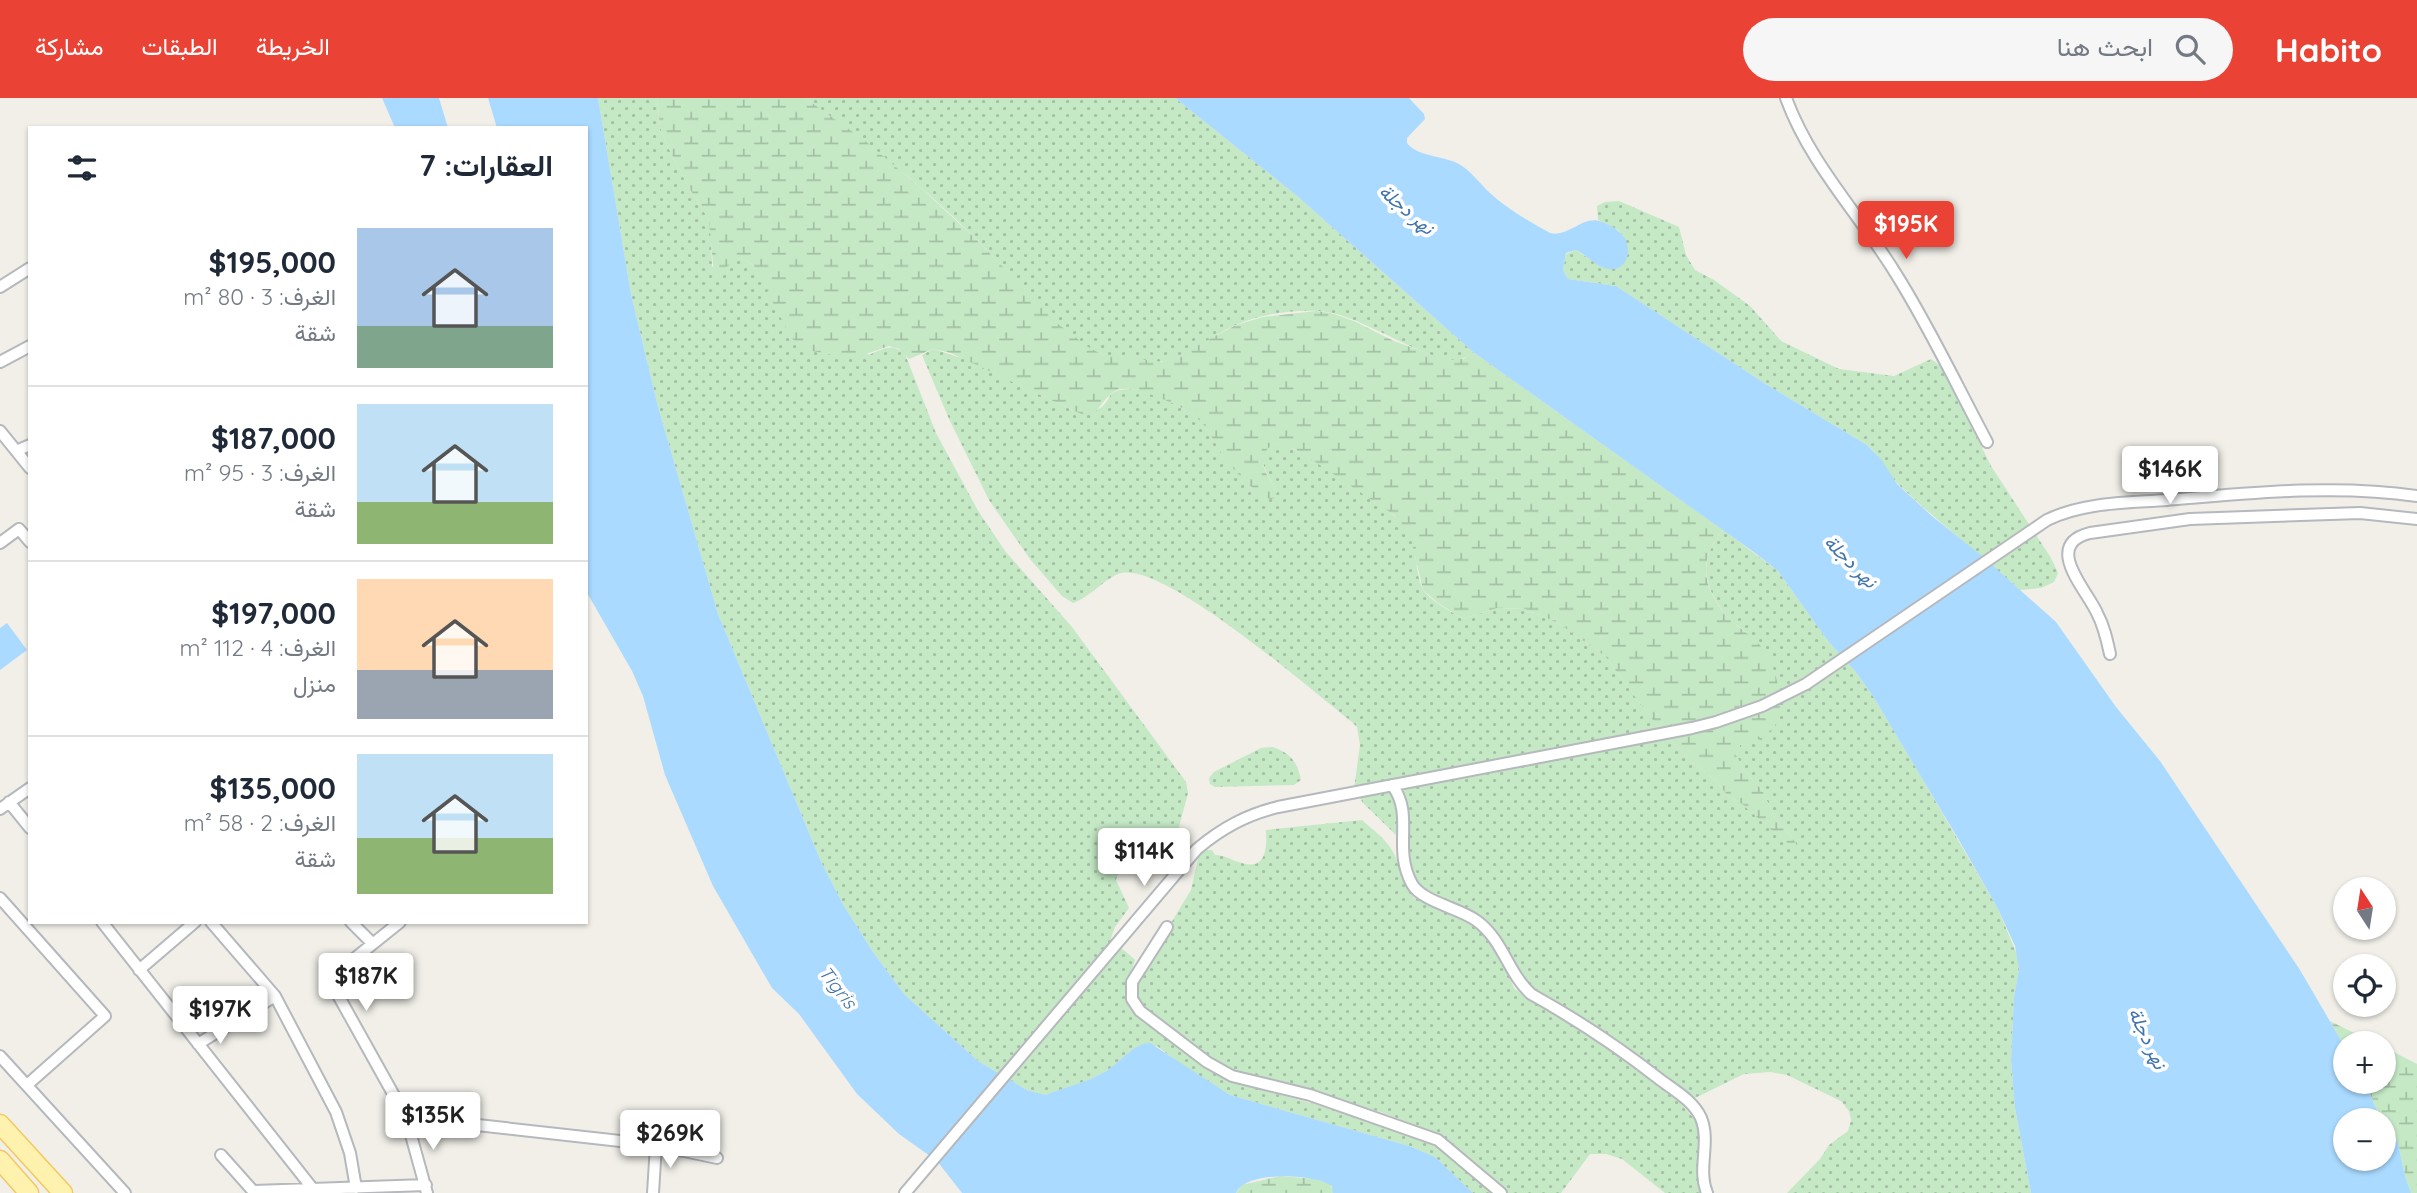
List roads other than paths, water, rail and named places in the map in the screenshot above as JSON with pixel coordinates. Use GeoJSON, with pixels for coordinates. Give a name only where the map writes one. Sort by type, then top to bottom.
{"type":"FeatureCollection","features":[{"type":"Feature","properties":{"kind":"main road"},"geometry":{"type":"LineString","coordinates":[[0,1124],[63,1193]]}},
{"type":"Feature","properties":{"kind":"main road"},"geometry":{"type":"LineString","coordinates":[[0,1160],[29,1193]]}},
{"type":"Feature","properties":{"kind":"street"},"geometry":{"type":"LineString","coordinates":[[1786,98],[1795,121],[1818,161],[1897,275],[1987,442]]}},
{"type":"Feature","properties":{"kind":"street"},"geometry":{"type":"LineString","coordinates":[[0,287],[28,269]]}},
{"type":"Feature","properties":{"kind":"street"},"geometry":{"type":"LineString","coordinates":[[0,362],[28,347]]}},
{"type":"Feature","properties":{"kind":"street"},"geometry":{"type":"LineString","coordinates":[[0,431],[28,466]]}},
{"type":"Feature","properties":{"kind":"street"},"geometry":{"type":"LineString","coordinates":[[16,452],[28,446]]}},
{"type":"Feature","properties":{"kind":"street"},"geometry":{"type":"LineString","coordinates":[[905,1193],[1198,849],[1226,827],[1260,812],[1716,722],[1762,706],[1827,671],[2059,514],[2085,507],[2216,495],[2353,490],[2417,496]]}},
{"type":"Feature","properties":{"kind":"street"},"geometry":{"type":"LineString","coordinates":[[2110,654],[2096,611],[2075,578],[2068,559],[2072,544],[2085,534],[2190,519],[2360,513],[2417,519]]}},
{"type":"Feature","properties":{"kind":"street"},"geometry":{"type":"LineString","coordinates":[[0,542],[19,529],[28,540]]}},
{"type":"Feature","properties":{"kind":"street"},"geometry":{"type":"LineString","coordinates":[[1392,785],[1402,803],[1402,852],[1409,878],[1416,889],[1425,896],[1471,916],[1499,943],[1522,986],[1531,994],[1608,1040],[1685,1098],[1699,1114],[1704,1129],[1703,1180],[1707,1193]]}},
{"type":"Feature","properties":{"kind":"street"},"geometry":{"type":"LineString","coordinates":[[28,789],[5,806],[28,826]]}},
{"type":"Feature","properties":{"kind":"street"},"geometry":{"type":"LineString","coordinates":[[0,898],[105,1016],[27,1085]]}},
{"type":"Feature","properties":{"kind":"street"},"geometry":{"type":"LineString","coordinates":[[108,924],[139,970],[313,1189]]}},
{"type":"Feature","properties":{"kind":"street"},"geometry":{"type":"LineString","coordinates":[[139,970],[193,924]]}},
{"type":"Feature","properties":{"kind":"street"},"geometry":{"type":"LineString","coordinates":[[213,924],[275,996],[336,1112],[350,1153],[356,1188]]}},
{"type":"Feature","properties":{"kind":"street"},"geometry":{"type":"LineString","coordinates":[[353,924],[372,943]]}},
{"type":"Feature","properties":{"kind":"street"},"geometry":{"type":"LineString","coordinates":[[221,1154],[253,1191],[427,1189],[406,1117],[335,987],[339,971],[397,924]]}},
{"type":"Feature","properties":{"kind":"street"},"geometry":{"type":"LineString","coordinates":[[1167,927],[1132,982],[1132,999],[1140,1011],[1207,1062],[1232,1076],[1310,1095],[1438,1140],[1501,1193]]}},
{"type":"Feature","properties":{"kind":"street"},"geometry":{"type":"LineString","coordinates":[[198,1044],[275,996]]}},
{"type":"Feature","properties":{"kind":"street"},"geometry":{"type":"LineString","coordinates":[[0,1056],[125,1193]]}},
{"type":"Feature","properties":{"kind":"street"},"geometry":{"type":"LineString","coordinates":[[406,1117],[656,1145],[718,1158]]}},
{"type":"Feature","properties":{"kind":"street"},"geometry":{"type":"LineString","coordinates":[[653,1193],[656,1145]]}},
{"type":"Feature","properties":{"kind":"water"},"geometry":{"type":"Polygon","coordinates":[[[382,98],[439,98],[447,126],[394,126],[382,98]]]}},
{"type":"Feature","properties":{"kind":"water","name":"Tigris"},"geometry":{"type":"Polygon","coordinates":[[[488,98],[598,98],[631,294],[657,403],[718,614],[822,864],[873,952],[904,994],[978,1061],[1027,1090],[1045,1095],[1091,1079],[1108,1070],[1133,1049],[1150,1043],[1230,1095],[1409,1146],[1435,1157],[1473,1193],[1333,1193],[1332,1186],[1323,1182],[1281,1176],[1253,1181],[1242,1186],[1236,1193],[962,1193],[937,1161],[899,1134],[857,1094],[799,1014],[772,988],[713,886],[665,775],[643,696],[632,671],[588,594],[588,126],[496,126],[488,98]]]}},
{"type":"Feature","properties":{"kind":"water","name":"نهر دجلة"},"geometry":{"type":"Polygon","coordinates":[[[1175,98],[1409,98],[1424,114],[1425,119],[1407,138],[1407,143],[1417,151],[1462,166],[1504,204],[1550,233],[1557,234],[1595,220],[1620,232],[1628,253],[1627,259],[1620,267],[1609,269],[1600,266],[1576,250],[1566,253],[1563,270],[1568,279],[1616,286],[1764,383],[1867,445],[1881,459],[1897,484],[2056,622],[2116,707],[2160,761],[2300,970],[2336,1031],[2333,1031],[2333,1094],[2370,1094],[2376,1108],[2333,1108],[2333,1171],[2396,1171],[2396,1140],[2411,1193],[2031,1193],[2015,1108],[2011,1061],[2014,997],[2019,969],[2015,946],[1998,909],[1960,842],[1873,696],[1855,671],[1828,641],[1778,571],[1473,352],[1296,195],[1175,98]]]}},
{"type":"Feature","properties":{"kind":"water"},"geometry":{"type":"Polygon","coordinates":[[[7,623],[27,650],[0,670],[0,628],[7,623]]]}}]}
